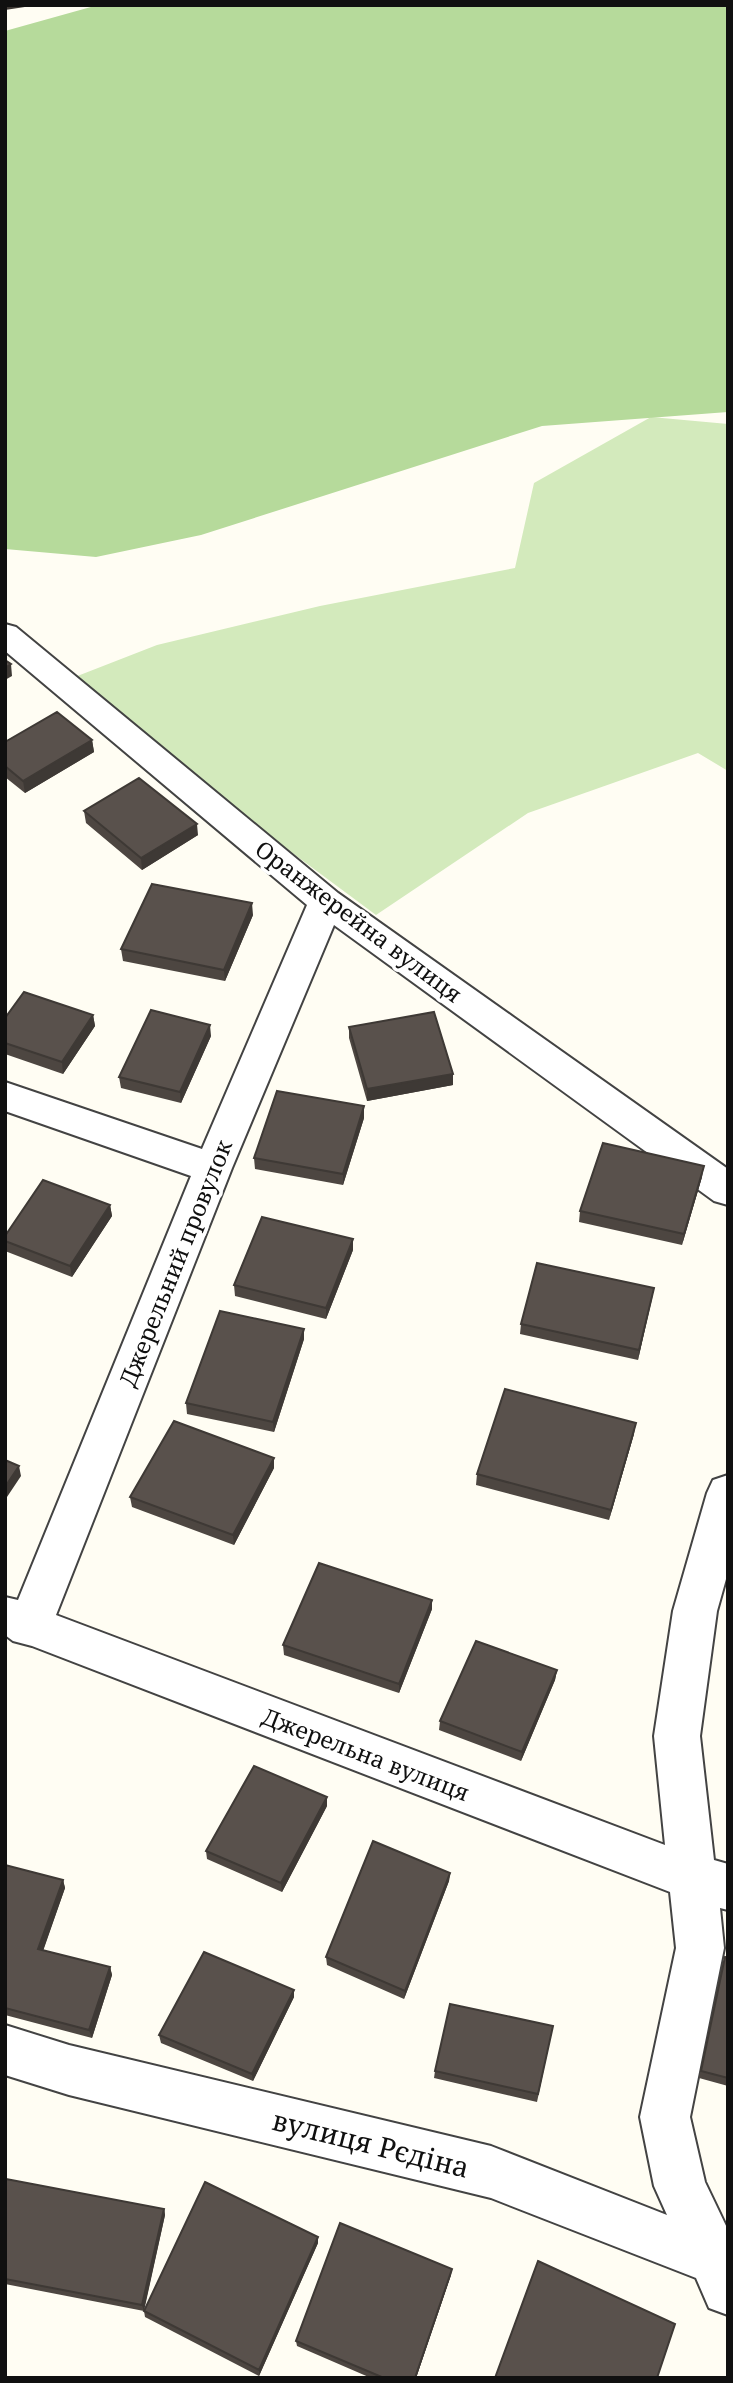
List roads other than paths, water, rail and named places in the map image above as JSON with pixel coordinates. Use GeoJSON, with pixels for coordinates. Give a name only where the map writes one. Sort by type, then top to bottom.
{"type":"FeatureCollection","features":[{"type":"Feature","properties":{"kind":"street","name":"Оранжерейна вулиця"},"geometry":{"type":"LineString","coordinates":[[5,634],[326,902],[728,1190]]}},
{"type":"Feature","properties":{"kind":"street","name":"Джерельний провулок"},"geometry":{"type":"LineString","coordinates":[[17,1621],[326,902]]}},
{"type":"Feature","properties":{"kind":"street"},"geometry":{"type":"LineString","coordinates":[[5,1096],[213,1168]]}},
{"type":"Feature","properties":{"kind":"street"},"geometry":{"type":"LineString","coordinates":[[723,2271],[680,2186],[665,2117],[700,1948],[709,1882],[677,1736],[695,1611],[728,1493]]}},
{"type":"Feature","properties":{"kind":"street","name":"Джерельна вулиця"},"geometry":{"type":"LineString","coordinates":[[17,1621],[709,1882]]}},
{"type":"Feature","properties":{"kind":"street","name":"вулиця Рєдіна"},"geometry":{"type":"LineString","coordinates":[[5,2050],[69,2070],[491,2172],[723,2271]]}}]}
